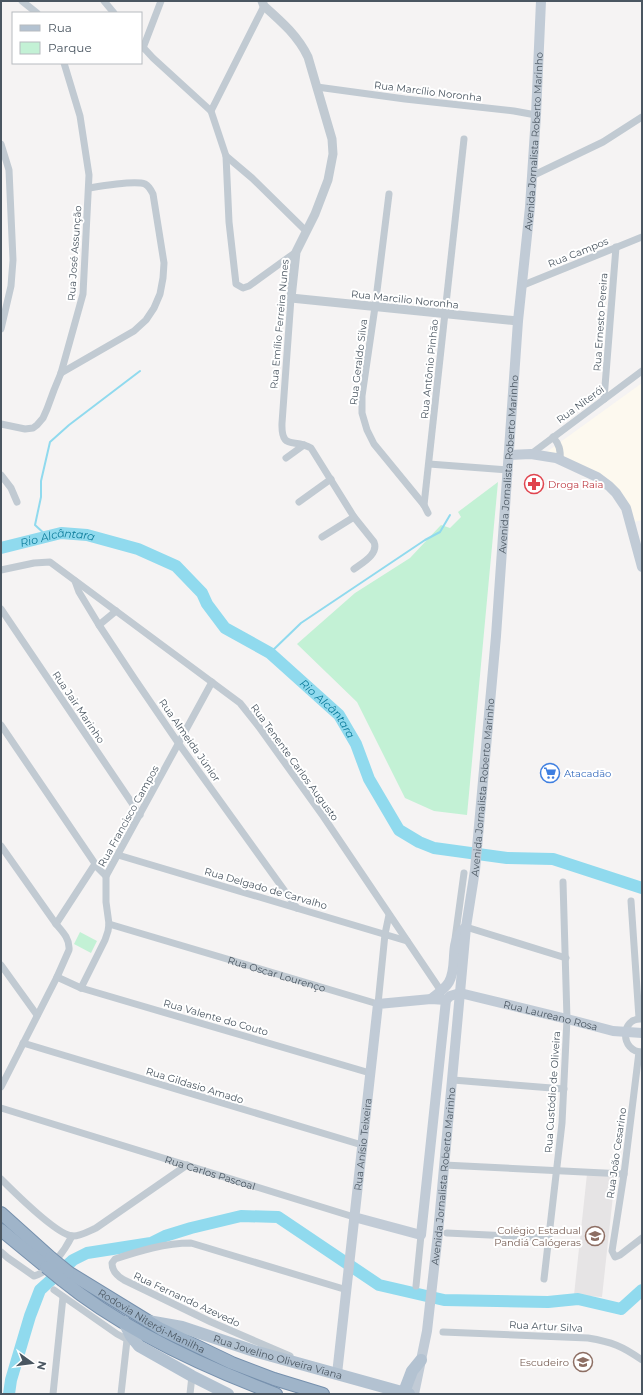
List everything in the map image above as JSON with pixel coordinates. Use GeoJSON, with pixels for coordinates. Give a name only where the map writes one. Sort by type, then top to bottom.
{"type":"FeatureCollection","features":[{"type":"Feature","properties":{"kind":"highway","name":"Rodovia Niterói-Manilha"},"geometry":{"type":"LineString","coordinates":[[1,1213],[48,1263]]}},
{"type":"Feature","properties":{"kind":"highway","name":"Rodovia Niterói-Manilha"},"geometry":{"type":"LineString","coordinates":[[1,1230],[65,1276],[147,1321],[232,1363],[274,1379],[323,1394]]}},
{"type":"Feature","properties":{"kind":"highway","name":"Rodovia Niterói-Manilha"},"geometry":{"type":"LineString","coordinates":[[65,1276],[73,1289],[124,1322],[196,1361],[276,1394]]}},
{"type":"Feature","properties":{"kind":"main road","name":"Avenida Jornalista Roberto Marinho"},"geometry":{"type":"LineString","coordinates":[[421,1360],[425,1344],[438,1233],[466,927],[475,870],[496,636],[518,321],[532,176],[541,1]]}},
{"type":"Feature","properties":{"kind":"main road"},"geometry":{"type":"LineString","coordinates":[[509,455],[531,454],[560,460],[598,477],[616,493],[626,508],[642,567]]}},
{"type":"Feature","properties":{"kind":"main road","name":"Avenida Jornalista Roberto Marinho"},"geometry":{"type":"LineString","coordinates":[[431,999],[449,982],[454,945],[459,933],[466,927]]}},
{"type":"Feature","properties":{"kind":"main road"},"geometry":{"type":"LineString","coordinates":[[446,1000],[450,996],[460,993]]}},
{"type":"Feature","properties":{"kind":"main road","name":"Rua Laureano Rosa"},"geometry":{"type":"LineString","coordinates":[[460,993],[613,1031],[642,1033]]}},
{"type":"Feature","properties":{"kind":"main road","name":"Rua Oscar Lourenço"},"geometry":{"type":"LineString","coordinates":[[378,1004],[431,999],[446,1000]]}},
{"type":"Feature","properties":{"kind":"main road","name":"Avenida Jornalista Roberto Marinho"},"geometry":{"type":"LineString","coordinates":[[421,1235],[446,1000]]}},
{"type":"Feature","properties":{"kind":"main road","name":"Rua Anísio Teixeira"},"geometry":{"type":"LineString","coordinates":[[337,1374],[378,1004]]}},
{"type":"Feature","properties":{"kind":"main road"},"geometry":{"type":"LineString","coordinates":[[438,1079],[453,1080]]}},
{"type":"Feature","properties":{"kind":"main road","name":"Rua Carlos Pascoal"},"geometry":{"type":"LineString","coordinates":[[354,1217],[421,1235]]}},
{"type":"Feature","properties":{"kind":"main road","name":"Rua Jovelino Oliveira Viana"},"geometry":{"type":"LineString","coordinates":[[147,1321],[182,1327],[254,1351],[403,1393]]}},
{"type":"Feature","properties":{"kind":"main road"},"geometry":{"type":"LineString","coordinates":[[124,1322],[131,1336],[140,1346],[192,1376],[228,1394]]}},
{"type":"Feature","properties":{"kind":"main road"},"geometry":{"type":"LineString","coordinates":[[403,1393],[412,1371],[421,1360]]}},
{"type":"Feature","properties":{"kind":"street"},"geometry":{"type":"LineString","coordinates":[[22,1],[36,12]]}},
{"type":"Feature","properties":{"kind":"street"},"geometry":{"type":"LineString","coordinates":[[104,1],[113,12]]}},
{"type":"Feature","properties":{"kind":"street"},"geometry":{"type":"LineString","coordinates":[[161,1],[142,47],[211,111],[226,156],[229,222],[236,284],[243,288],[249,286],[296,252]]}},
{"type":"Feature","properties":{"kind":"street"},"geometry":{"type":"LineString","coordinates":[[211,111],[263,4]]}},
{"type":"Feature","properties":{"kind":"street","name":"Rua Emílio Ferreira Nunes"},"geometry":{"type":"LineString","coordinates":[[263,4],[294,34],[308,57],[332,139],[333,154],[328,180],[315,214],[296,252],[291,298],[282,433],[285,440],[311,448],[354,517],[374,542],[375,548],[371,556],[354,569]]}},
{"type":"Feature","properties":{"kind":"street","name":"Rua José Assunção"},"geometry":{"type":"LineString","coordinates":[[1,424],[25,429],[33,428],[37,425],[48,409],[61,373],[83,294],[89,175],[80,116],[64,64]]}},
{"type":"Feature","properties":{"kind":"street","name":"Rua Marcílio Noronha"},"geometry":{"type":"LineString","coordinates":[[317,87],[536,115]]}},
{"type":"Feature","properties":{"kind":"street"},"geometry":{"type":"LineString","coordinates":[[532,176],[603,142],[642,117]]}},
{"type":"Feature","properties":{"kind":"street","name":"Rua Antônio Pinhão"},"geometry":{"type":"LineString","coordinates":[[424,505],[464,139]]}},
{"type":"Feature","properties":{"kind":"street"},"geometry":{"type":"LineString","coordinates":[[1,144],[9,170],[13,260],[11,286],[1,329]]}},
{"type":"Feature","properties":{"kind":"street"},"geometry":{"type":"LineString","coordinates":[[226,156],[252,178],[306,231]]}},
{"type":"Feature","properties":{"kind":"street"},"geometry":{"type":"LineString","coordinates":[[61,373],[134,330],[146,320],[154,308],[160,294],[163,278],[164,264],[153,194],[149,187],[140,183],[132,183],[89,188]]}},
{"type":"Feature","properties":{"kind":"street","name":"Rua Geraldo Silva"},"geometry":{"type":"LineString","coordinates":[[389,194],[362,396],[362,413],[367,430],[374,444],[424,505],[428,513]]}},
{"type":"Feature","properties":{"kind":"street","name":"Rua Campos"},"geometry":{"type":"LineString","coordinates":[[521,286],[642,237]]}},
{"type":"Feature","properties":{"kind":"street","name":"Rua Ernesto Pereira"},"geometry":{"type":"LineString","coordinates":[[604,399],[616,247]]}},
{"type":"Feature","properties":{"kind":"street","name":"Rua Marcilio Noronha"},"geometry":{"type":"LineString","coordinates":[[291,298],[518,321]]}},
{"type":"Feature","properties":{"kind":"street","name":"Rua Niterói"},"geometry":{"type":"LineString","coordinates":[[531,454],[642,371]]}},
{"type":"Feature","properties":{"kind":"street"},"geometry":{"type":"LineString","coordinates":[[553,437],[559,445],[560,460]]}},
{"type":"Feature","properties":{"kind":"street"},"geometry":{"type":"LineString","coordinates":[[286,458],[304,445]]}},
{"type":"Feature","properties":{"kind":"street"},"geometry":{"type":"LineString","coordinates":[[429,464],[508,470]]}},
{"type":"Feature","properties":{"kind":"street"},"geometry":{"type":"LineString","coordinates":[[1,475],[18,502]]}},
{"type":"Feature","properties":{"kind":"street"},"geometry":{"type":"LineString","coordinates":[[299,502],[331,480]]}},
{"type":"Feature","properties":{"kind":"street"},"geometry":{"type":"LineString","coordinates":[[322,537],[354,517]]}},
{"type":"Feature","properties":{"kind":"street","name":"Rua Tenente Carlos Augusto"},"geometry":{"type":"LineString","coordinates":[[1,570],[45,561],[56,566],[240,703],[323,816],[441,991]]}},
{"type":"Feature","properties":{"kind":"street","name":"Rua Almeida Júnior"},"geometry":{"type":"LineString","coordinates":[[74,580],[79,592],[99,625],[179,744],[297,908]]}},
{"type":"Feature","properties":{"kind":"street","name":"Rua Jair Marinho"},"geometry":{"type":"LineString","coordinates":[[1,609],[140,815]]}},
{"type":"Feature","properties":{"kind":"street"},"geometry":{"type":"LineString","coordinates":[[99,625],[116,611]]}},
{"type":"Feature","properties":{"kind":"street","name":"Rua Francisco Campos"},"geometry":{"type":"LineString","coordinates":[[81,988],[105,940],[109,924],[106,902],[106,876],[212,682]]}},
{"type":"Feature","properties":{"kind":"street"},"geometry":{"type":"LineString","coordinates":[[1,725],[95,864],[106,876]]}},
{"type":"Feature","properties":{"kind":"street"},"geometry":{"type":"LineString","coordinates":[[1,846],[68,942],[69,950],[57,978],[2,1082]]}},
{"type":"Feature","properties":{"kind":"street","name":"Rua Delgado de Carvalho"},"geometry":{"type":"LineString","coordinates":[[118,855],[407,941]]}},
{"type":"Feature","properties":{"kind":"street","name":"Rua Francisco Campos"},"geometry":{"type":"LineString","coordinates":[[58,927],[95,864]]}},
{"type":"Feature","properties":{"kind":"street","name":"Avenida Jornalista Roberto Marinho"},"geometry":{"type":"LineString","coordinates":[[454,945],[464,873]]}},
{"type":"Feature","properties":{"kind":"street","name":"Rua Custódio de Oliveira"},"geometry":{"type":"LineString","coordinates":[[544,1279],[564,1089],[567,1019],[563,882]]}},
{"type":"Feature","properties":{"kind":"street"},"geometry":{"type":"LineString","coordinates":[[631,901],[641,1018],[628,1025],[625,1032],[626,1041],[629,1046],[633,1050],[641,1052]]}},
{"type":"Feature","properties":{"kind":"street","name":"Rua Anísio Teixeira"},"geometry":{"type":"LineString","coordinates":[[378,1004],[389,915]]}},
{"type":"Feature","properties":{"kind":"street","name":"Rua Oscar Lourenço"},"geometry":{"type":"LineString","coordinates":[[109,924],[378,1004]]}},
{"type":"Feature","properties":{"kind":"street"},"geometry":{"type":"LineString","coordinates":[[466,927],[566,958]]}},
{"type":"Feature","properties":{"kind":"street"},"geometry":{"type":"LineString","coordinates":[[1,965],[37,1015]]}},
{"type":"Feature","properties":{"kind":"street","name":"Rua Valente do Couto"},"geometry":{"type":"LineString","coordinates":[[57,978],[81,988],[370,1073]]}},
{"type":"Feature","properties":{"kind":"street","name":"Rua Gildasio Amado"},"geometry":{"type":"LineString","coordinates":[[23,1043],[362,1145]]}},
{"type":"Feature","properties":{"kind":"street","name":"Rua João Cesarino"},"geometry":{"type":"LineString","coordinates":[[641,1052],[612,1251],[615,1257],[620,1255],[642,1238]]}},
{"type":"Feature","properties":{"kind":"street"},"geometry":{"type":"LineString","coordinates":[[453,1080],[564,1089]]}},
{"type":"Feature","properties":{"kind":"street","name":"Rua Carlos Pascoal"},"geometry":{"type":"LineString","coordinates":[[1,1108],[354,1217]]}},
{"type":"Feature","properties":{"kind":"street"},"geometry":{"type":"LineString","coordinates":[[1,1179],[27,1204],[65,1234],[72,1236],[81,1235],[96,1228],[187,1165]]}},
{"type":"Feature","properties":{"kind":"street"},"geometry":{"type":"LineString","coordinates":[[444,1165],[624,1174]]}},
{"type":"Feature","properties":{"kind":"street"},"geometry":{"type":"LineString","coordinates":[[448,1233],[549,1238]]}},
{"type":"Feature","properties":{"kind":"street","name":"Avenida Jornalista Roberto Marinho"},"geometry":{"type":"LineString","coordinates":[[416,1286],[421,1235]]}},
{"type":"Feature","properties":{"kind":"street"},"geometry":{"type":"LineString","coordinates":[[1,1252],[34,1276],[45,1272],[62,1253],[72,1236]]}},
{"type":"Feature","properties":{"kind":"street","name":"Rua Fernando Azevedo"},"geometry":{"type":"LineString","coordinates":[[311,1367],[280,1351],[172,1304],[124,1280],[113,1270],[112,1263],[115,1259],[142,1251],[181,1243],[191,1243],[346,1290]]}},
{"type":"Feature","properties":{"kind":"street"},"geometry":{"type":"LineString","coordinates":[[54,1290],[127,1340],[140,1346]]}},
{"type":"Feature","properties":{"kind":"street"},"geometry":{"type":"LineString","coordinates":[[53,1394],[63,1297]]}},
{"type":"Feature","properties":{"kind":"street","name":"Rua Artur Silva"},"geometry":{"type":"LineString","coordinates":[[443,1332],[588,1338],[609,1342],[625,1348],[642,1360]]}},
{"type":"Feature","properties":{"kind":"street"},"geometry":{"type":"LineString","coordinates":[[121,1394],[127,1340]]}},
{"type":"Feature","properties":{"kind":"street"},"geometry":{"type":"LineString","coordinates":[[190,1394],[192,1376]]}},
{"type":"Feature","properties":{"kind":"shaded area"},"geometry":{"type":"Polygon","coordinates":[[[642,383],[642,520],[630,523],[614,495],[597,477],[541,456],[642,383]]]}},
{"type":"Feature","properties":{"kind":"shaded area","name":"Colégio Estadual Pandiá Calógeras"},"geometry":{"type":"Polygon","coordinates":[[[587,1174],[615,1177],[602,1297],[574,1295],[587,1174]]]}},
{"type":"Feature","properties":{"kind":"green space"},"geometry":{"type":"Polygon","coordinates":[[[498,482],[467,815],[434,811],[405,798],[357,702],[297,644],[355,593],[410,558],[441,525],[450,528],[461,517],[458,512],[498,482]]]}},
{"type":"Feature","properties":{"kind":"green space"},"geometry":{"type":"Polygon","coordinates":[[[80,932],[97,941],[91,953],[74,944],[80,932]]]}},
{"type":"Feature","properties":{"kind":"waterway"},"geometry":{"type":"LineString","coordinates":[[47,536],[35,525],[41,497],[41,481],[50,442],[69,425],[140,371]]}},
{"type":"Feature","properties":{"kind":"waterway"},"geometry":{"type":"LineString","coordinates":[[270,653],[301,623],[425,540],[440,532],[450,515]]}},
{"type":"Feature","properties":{"kind":"waterway","name":"Rio Alcântara"},"geometry":{"type":"LineString","coordinates":[[1,548],[61,533],[87,535],[138,549],[176,566],[202,593],[207,604],[225,628],[270,653],[339,715],[356,744],[369,779],[399,830],[419,842],[434,848],[507,858],[553,859],[642,888]]}},
{"type":"Feature","properties":{"kind":"waterway"},"geometry":{"type":"LineString","coordinates":[[9,1394],[11,1380],[30,1316],[40,1290],[73,1260],[87,1253],[151,1243],[165,1236],[191,1228],[241,1216],[278,1217],[379,1285],[444,1300],[548,1302],[578,1299],[621,1309],[642,1290]]}},
{"type":"Feature","properties":{"kind":"place","name":"Droga Raia"},"geometry":{"type":"Point","coordinates":[534,484]}},
{"type":"Feature","properties":{"kind":"place","name":"Atacadão"},"geometry":{"type":"Point","coordinates":[550,773]}},
{"type":"Feature","properties":{"kind":"place","name":"Colégio Estadual Pandiá Calógeras"},"geometry":{"type":"Point","coordinates":[595,1236]}},
{"type":"Feature","properties":{"kind":"place","name":"Escudeiro"},"geometry":{"type":"Point","coordinates":[583,1362]}}]}
